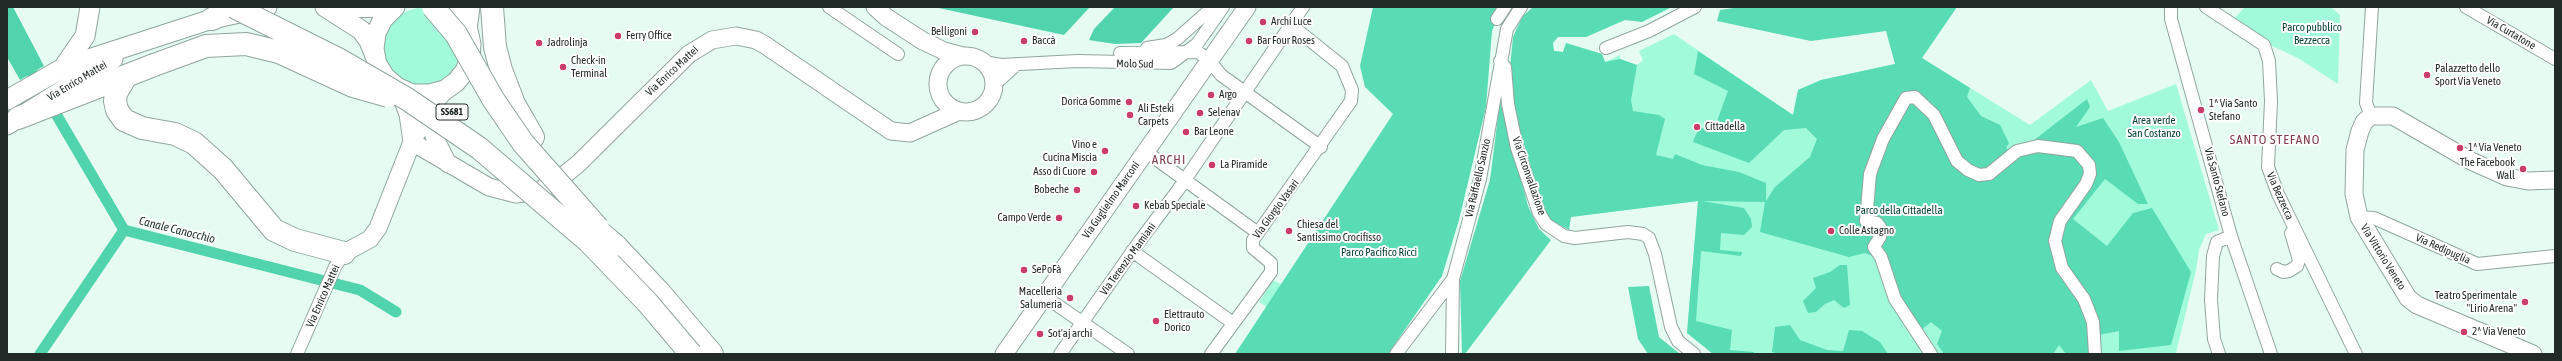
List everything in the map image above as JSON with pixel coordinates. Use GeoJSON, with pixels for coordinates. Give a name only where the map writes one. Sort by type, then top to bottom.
{"type":"FeatureCollection","features":[{"type":"Feature","properties":{"kind":"highway","name":"Via Enrico Mattei"},"geometry":{"type":"LineString","coordinates":[[234,7],[307,42],[402,93],[488,155],[570,224],[639,294],[691,354]]}},
{"type":"Feature","properties":{"kind":"highway"},"geometry":{"type":"LineString","coordinates":[[212,19],[238,7]]}},
{"type":"Feature","properties":{"kind":"highway","name":"Via Enrico Mattei"},"geometry":{"type":"LineString","coordinates":[[268,7],[371,61],[463,120],[494,143],[615,245],[668,301],[712,354]]}},
{"type":"Feature","properties":{"kind":"highway"},"geometry":{"type":"LineString","coordinates":[[433,7],[456,34],[495,102],[523,143],[615,245]]}},
{"type":"Feature","properties":{"kind":"highway"},"geometry":{"type":"LineString","coordinates":[[492,7],[498,59],[506,85],[516,108],[541,151],[615,245]]}},
{"type":"Feature","properties":{"kind":"highway"},"geometry":{"type":"LineString","coordinates":[[11,106],[70,83],[125,78],[154,65],[206,46],[232,43],[255,45],[291,56],[361,89],[402,93]]}},
{"type":"Feature","properties":{"kind":"highway"},"geometry":{"type":"LineString","coordinates":[[125,78],[115,96],[117,110],[124,120],[142,128],[174,134],[194,143],[224,169],[274,230],[339,260]]}},
{"type":"Feature","properties":{"kind":"main road"},"geometry":{"type":"LineString","coordinates":[[70,83],[85,36],[90,7]]}},
{"type":"Feature","properties":{"kind":"main road","name":"Via Enrico Mattei"},"geometry":{"type":"LineString","coordinates":[[11,106],[70,83],[149,40],[212,19],[268,7]]}},
{"type":"Feature","properties":{"kind":"main road","name":"Via Enrico Mattei"},"geometry":{"type":"LineString","coordinates":[[325,7],[361,30],[369,41],[377,64],[385,77],[402,93],[412,94],[423,94],[445,90],[456,82],[467,64],[471,44],[468,30],[461,17],[450,7]]}},
{"type":"Feature","properties":{"kind":"main road","name":"Via Enrico Mattei"},"geometry":{"type":"LineString","coordinates":[[340,7],[394,8]]}},
{"type":"Feature","properties":{"kind":"main road","name":"Via Enrico Mattei"},"geometry":{"type":"LineString","coordinates":[[377,64],[374,49],[376,33],[382,19],[394,8]]}},
{"type":"Feature","properties":{"kind":"street"},"geometry":{"type":"LineString","coordinates":[[468,30],[471,7]]}},
{"type":"Feature","properties":{"kind":"street"},"geometry":{"type":"LineString","coordinates":[[829,7],[898,54]]}},
{"type":"Feature","properties":{"kind":"street","name":"Molo Sud"},"geometry":{"type":"LineString","coordinates":[[875,7],[886,17],[923,41],[944,51],[963,56],[970,56],[984,62],[1001,65],[1078,62],[1165,64],[1176,61],[1189,52],[1223,7]]}},
{"type":"Feature","properties":{"kind":"street","name":"Molo Sud"},"geometry":{"type":"LineString","coordinates":[[1078,62],[1166,45],[1177,39],[1213,7]]}},
{"type":"Feature","properties":{"kind":"street","name":"Via Guglielmo Marconi"},"geometry":{"type":"LineString","coordinates":[[1004,354],[1247,7]]}},
{"type":"Feature","properties":{"kind":"street","name":"Via Terenzio Mamiani"},"geometry":{"type":"LineString","coordinates":[[1060,354],[1132,251],[1185,180],[1303,7]]}},
{"type":"Feature","properties":{"kind":"street"},"geometry":{"type":"LineString","coordinates":[[1498,7],[1497,20],[1505,7]]}},
{"type":"Feature","properties":{"kind":"street","name":"Via Raffaello Sanzio"},"geometry":{"type":"LineString","coordinates":[[1452,354],[1452,279],[1480,179],[1500,61],[1507,29],[1521,7]]}},
{"type":"Feature","properties":{"kind":"street"},"geometry":{"type":"LineString","coordinates":[[1606,48],[1649,31],[1695,7]]}},
{"type":"Feature","properties":{"kind":"street","name":"Via Santo Stefano"},"geometry":{"type":"LineString","coordinates":[[2171,7],[2171,19],[2231,236],[2271,354]]}},
{"type":"Feature","properties":{"kind":"street","name":"Via Bezzecca"},"geometry":{"type":"LineString","coordinates":[[2206,7],[2264,45],[2269,61],[2271,101],[2268,168],[2294,226],[2356,354]]}},
{"type":"Feature","properties":{"kind":"street"},"geometry":{"type":"LineString","coordinates":[[2372,7],[2369,109],[2393,116],[2471,161],[2508,177],[2528,181],[2555,180]]}},
{"type":"Feature","properties":{"kind":"street","name":"Via Curtatone"},"geometry":{"type":"LineString","coordinates":[[2466,7],[2555,59]]}},
{"type":"Feature","properties":{"kind":"street","name":"Via Giorgio Vasari"},"geometry":{"type":"LineString","coordinates":[[1233,323],[1272,269],[1269,260],[1252,248],[1252,243],[1321,147],[1351,101],[1352,90],[1342,66],[1291,25]]}},
{"type":"Feature","properties":{"kind":"street","name":"Via Enrico Mattei"},"geometry":{"type":"LineString","coordinates":[[412,142],[477,181],[500,191],[521,194],[544,189],[578,164],[689,54],[712,40],[736,36],[756,40],[765,45],[888,130],[905,134],[959,112]]}},
{"type":"Feature","properties":{"kind":"street","name":"Molo Sud"},"geometry":{"type":"LineString","coordinates":[[923,41],[934,58],[940,72],[939,92]]}},
{"type":"Feature","properties":{"kind":"street","name":"Molo Sud"},"geometry":{"type":"LineString","coordinates":[[1120,53],[1166,54],[1198,52],[1209,60]]}},
{"type":"Feature","properties":{"kind":"street"},"geometry":{"type":"LineString","coordinates":[[940,72],[954,58],[963,56]]}},
{"type":"Feature","properties":{"kind":"street"},"geometry":{"type":"LineString","coordinates":[[1209,60],[1221,75],[1321,147]]}},
{"type":"Feature","properties":{"kind":"street","name":"Via Circonvallazione"},"geometry":{"type":"LineString","coordinates":[[1500,61],[1505,67],[1508,104],[1517,148],[1539,213],[1546,224],[1564,236],[1575,238],[1628,232],[1636,232],[1649,238],[1655,254],[1671,327],[1678,341],[1694,354]]}},
{"type":"Feature","properties":{"kind":"street"},"geometry":{"type":"LineString","coordinates":[[939,92],[943,101],[959,112],[968,112],[984,106],[994,93],[995,84],[994,76],[984,62]]}},
{"type":"Feature","properties":{"kind":"street"},"geometry":{"type":"LineString","coordinates":[[995,84],[1017,64]]}},
{"type":"Feature","properties":{"kind":"street","name":"Via Enrico Mattei"},"geometry":{"type":"LineString","coordinates":[[297,354],[339,260],[370,239],[378,228],[412,142],[428,112],[445,90]]}},
{"type":"Feature","properties":{"kind":"street"},"geometry":{"type":"LineString","coordinates":[[922,128],[934,109],[939,92]]}},
{"type":"Feature","properties":{"kind":"street","name":"Via Enrico Mattei"},"geometry":{"type":"LineString","coordinates":[[402,93],[408,114],[412,142]]}},
{"type":"Feature","properties":{"kind":"street"},"geometry":{"type":"LineString","coordinates":[[1931,354],[1895,299],[1881,257],[1874,247],[1881,232],[1880,227],[1870,221],[1870,174],[1884,139],[1906,98],[1915,97],[1923,102],[1934,115],[1957,161],[1968,170],[1979,175],[1989,174],[2017,151],[2038,146],[2077,151],[2089,165],[2090,174],[2086,184],[2060,221],[2055,241],[2062,268],[2084,299],[2093,322],[2095,354]]}},
{"type":"Feature","properties":{"kind":"street","name":"Via Vittorio Veneto"},"geometry":{"type":"LineString","coordinates":[[2369,109],[2360,131],[2355,150],[2354,194],[2359,217],[2408,298],[2417,305],[2533,354]]}},
{"type":"Feature","properties":{"kind":"street"},"geometry":{"type":"LineString","coordinates":[[428,112],[434,136],[448,164]]}},
{"type":"Feature","properties":{"kind":"street"},"geometry":{"type":"LineString","coordinates":[[1145,151],[1258,233]]}},
{"type":"Feature","properties":{"kind":"street","name":"Via Redipuglia"},"geometry":{"type":"LineString","coordinates":[[2359,217],[2374,218],[2477,264],[2555,256]]}},
{"type":"Feature","properties":{"kind":"street"},"geometry":{"type":"LineString","coordinates":[[2277,269],[2283,272],[2289,271],[2297,266],[2299,260],[2291,237],[2294,226]]}},
{"type":"Feature","properties":{"kind":"street"},"geometry":{"type":"LineString","coordinates":[[2219,354],[2214,339],[2211,300],[2213,256],[2217,242],[2231,236]]}},
{"type":"Feature","properties":{"kind":"street"},"geometry":{"type":"LineString","coordinates":[[1132,251],[1233,323],[1211,354]]}},
{"type":"Feature","properties":{"kind":"street"},"geometry":{"type":"LineString","coordinates":[[1396,354],[1452,279]]}},
{"type":"Feature","properties":{"kind":"street"},"geometry":{"type":"LineString","coordinates":[[1044,296],[1128,354]]}},
{"type":"Feature","properties":{"kind":"green space","name":"Parco Pacifico Ricci"},"geometry":{"type":"Polygon","coordinates":[[[1373,7],[1498,7],[1497,19],[1492,31],[1486,107],[1459,220],[1442,276],[1388,354],[1235,354],[1393,114],[1365,87],[1360,66],[1373,7]]]}},
{"type":"Feature","properties":{"kind":"green space","name":"Parco della Cittadella"},"geometry":{"type":"Polygon","coordinates":[[[1533,7],[1672,7],[1642,22],[1625,20],[1586,37],[1558,37],[1553,43],[1554,51],[1563,52],[1566,43],[1602,54],[1605,62],[1620,59],[1637,65],[1631,100],[1633,111],[1659,115],[1665,119],[1656,155],[1673,159],[1675,154],[1702,165],[1739,172],[1766,183],[1766,201],[1775,187],[1810,157],[1817,139],[1806,128],[1784,130],[1749,163],[1693,142],[1699,127],[1713,132],[1728,91],[1694,74],[1698,51],[1793,115],[1798,90],[1821,80],[1895,64],[1886,31],[1811,41],[1717,21],[1720,10],[1741,7],[1957,7],[1922,58],[1970,88],[1967,97],[1981,116],[2000,125],[2009,143],[2006,148],[2016,154],[2087,99],[2090,107],[2076,127],[2103,118],[2119,142],[2148,204],[2138,204],[2105,179],[2073,219],[2107,246],[2133,213],[2152,208],[2191,272],[2171,345],[2119,351],[2119,331],[2093,336],[2093,354],[2066,354],[2059,345],[2053,354],[1944,354],[1937,344],[1942,331],[1931,322],[1916,334],[1892,303],[1880,275],[1877,260],[1873,256],[1865,253],[1849,257],[1760,232],[1765,202],[1702,201],[1744,208],[1751,219],[1752,227],[1744,235],[1721,233],[1720,250],[1742,252],[1741,256],[1701,251],[1696,321],[1732,330],[1730,350],[1754,352],[1754,354],[1713,354],[1687,333],[1698,201],[1571,217],[1569,230],[1552,221],[1544,210],[1512,105],[1510,67],[1513,37],[1522,17],[1533,7]]]}},
{"type":"Feature","properties":{"kind":"green space","name":"Parco pubblico Bezzecca"},"geometry":{"type":"Polygon","coordinates":[[[2245,7],[2331,7],[2340,15],[2338,84],[2298,58],[2268,44],[2233,20],[2245,7]]]}},
{"type":"Feature","properties":{"kind":"green space"},"geometry":{"type":"Polygon","coordinates":[[[417,8],[429,9],[462,54],[457,66],[450,76],[440,83],[427,86],[413,86],[401,80],[391,70],[385,58],[383,45],[387,31],[394,20],[405,12],[417,8]]]}},
{"type":"Feature","properties":{"kind":"green space","name":"Parco della Cittadella"},"geometry":{"type":"Polygon","coordinates":[[[1674,34],[1793,115],[1798,90],[1821,80],[1922,58],[2030,125],[2091,80],[2108,111],[2176,84],[2219,230],[2206,234],[2199,250],[2196,270],[2176,353],[1713,354],[1687,333],[1698,201],[1570,217],[1554,51],[1563,52],[1566,43],[1602,54],[1605,62],[1620,55],[1620,59],[1637,65],[1643,60],[1639,51],[1674,34]]]}},
{"type":"Feature","properties":{"kind":"green space"},"geometry":{"type":"Polygon","coordinates":[[[1500,101],[1528,206],[1539,229],[1551,240],[1465,354],[1462,354],[1460,281],[1490,180],[1500,101]]]}},
{"type":"Feature","properties":{"kind":"green space"},"geometry":{"type":"Polygon","coordinates":[[[1840,265],[1847,265],[1850,305],[1844,308],[1834,300],[1825,304],[1816,312],[1808,313],[1803,301],[1816,288],[1813,278],[1830,272],[1840,265]]]}},
{"type":"Feature","properties":{"kind":"green space"},"geometry":{"type":"Polygon","coordinates":[[[1273,280],[1284,286],[1270,309],[1259,302],[1273,280]]]}},
{"type":"Feature","properties":{"kind":"green space"},"geometry":{"type":"Polygon","coordinates":[[[1649,286],[1659,337],[1680,354],[1648,354],[1638,339],[1628,287],[1649,286]]]}},
{"type":"Feature","properties":{"kind":"green space"},"geometry":{"type":"Polygon","coordinates":[[[1790,325],[1800,340],[1827,350],[1843,351],[1849,330],[1862,331],[1880,342],[1888,354],[1779,354],[1772,352],[1775,327],[1790,325]]]}},
{"type":"Feature","properties":{"kind":"shaded area"},"geometry":{"type":"Polygon","coordinates":[[[7,7],[13,7],[44,66],[20,80],[7,57],[7,7]]]}},
{"type":"Feature","properties":{"kind":"shaded area"},"geometry":{"type":"Polygon","coordinates":[[[934,7],[1090,7],[1064,35],[934,7]]]}},
{"type":"Feature","properties":{"kind":"shaded area"},"geometry":{"type":"Polygon","coordinates":[[[1115,7],[1174,7],[1141,43],[1115,44],[1089,40],[1094,29],[1115,7]]]}},
{"type":"Feature","properties":{"kind":"waterway","name":"Canale Canocchio"},"geometry":{"type":"LineString","coordinates":[[32,73],[124,230],[360,290],[396,312]]}},
{"type":"Feature","properties":{"kind":"waterway"},"geometry":{"type":"LineString","coordinates":[[40,354],[124,230]]}},
{"type":"Feature","properties":{"kind":"place","name":"Archi Luce"},"geometry":{"type":"Point","coordinates":[1263,22]}},
{"type":"Feature","properties":{"kind":"place","name":"Belligoni"},"geometry":{"type":"Point","coordinates":[975,32]}},
{"type":"Feature","properties":{"kind":"place","name":"Ferry Office"},"geometry":{"type":"Point","coordinates":[618,36]}},
{"type":"Feature","properties":{"kind":"place","name":"Baccà"},"geometry":{"type":"Point","coordinates":[1024,41]}},
{"type":"Feature","properties":{"kind":"place","name":"Bar Four Roses"},"geometry":{"type":"Point","coordinates":[1249,41]}},
{"type":"Feature","properties":{"kind":"place","name":"Jadrolinja"},"geometry":{"type":"Point","coordinates":[539,43]}},
{"type":"Feature","properties":{"kind":"place","name":"Check-in Terminal"},"geometry":{"type":"Point","coordinates":[563,67]}},
{"type":"Feature","properties":{"kind":"place","name":"Palazzetto dello Sport Via Veneto"},"geometry":{"type":"Point","coordinates":[2427,75]}},
{"type":"Feature","properties":{"kind":"place","name":"Argo"},"geometry":{"type":"Point","coordinates":[1211,95]}},
{"type":"Feature","properties":{"kind":"place","name":"Dorica Gomme"},"geometry":{"type":"Point","coordinates":[1129,102]}},
{"type":"Feature","properties":{"kind":"place","name":"1^ Via Santo Stefano"},"geometry":{"type":"Point","coordinates":[2201,110]}},
{"type":"Feature","properties":{"kind":"place","name":"Selenav"},"geometry":{"type":"Point","coordinates":[1200,113]}},
{"type":"Feature","properties":{"kind":"place","name":"Ali Esteki Carpets"},"geometry":{"type":"Point","coordinates":[1130,115]}},
{"type":"Feature","properties":{"kind":"place","name":"Cittadella"},"geometry":{"type":"Point","coordinates":[1697,127]}},
{"type":"Feature","properties":{"kind":"place","name":"Bar Leone"},"geometry":{"type":"Point","coordinates":[1186,132]}},
{"type":"Feature","properties":{"kind":"place","name":"1^ Via Veneto"},"geometry":{"type":"Point","coordinates":[2460,148]}},
{"type":"Feature","properties":{"kind":"place","name":"Vino e Cucina Miscia"},"geometry":{"type":"Point","coordinates":[1105,151]}},
{"type":"Feature","properties":{"kind":"place","name":"La Piramide"},"geometry":{"type":"Point","coordinates":[1212,165]}},
{"type":"Feature","properties":{"kind":"place","name":"The Facebook Wall"},"geometry":{"type":"Point","coordinates":[2523,169]}},
{"type":"Feature","properties":{"kind":"place","name":"Asso di Cuore"},"geometry":{"type":"Point","coordinates":[1094,172]}},
{"type":"Feature","properties":{"kind":"place","name":"Bobeche"},"geometry":{"type":"Point","coordinates":[1077,190]}},
{"type":"Feature","properties":{"kind":"place","name":"Kebab Speciale"},"geometry":{"type":"Point","coordinates":[1136,206]}},
{"type":"Feature","properties":{"kind":"place","name":"Campo Verde"},"geometry":{"type":"Point","coordinates":[1059,218]}},
{"type":"Feature","properties":{"kind":"place","name":"Chiesa del Santissimo Crocifisso"},"geometry":{"type":"Point","coordinates":[1289,231]}},
{"type":"Feature","properties":{"kind":"place","name":"Colle Astagno"},"geometry":{"type":"Point","coordinates":[1831,231]}},
{"type":"Feature","properties":{"kind":"place","name":"SePoFà"},"geometry":{"type":"Point","coordinates":[1024,270]}},
{"type":"Feature","properties":{"kind":"place","name":"Macelleria Salumeria"},"geometry":{"type":"Point","coordinates":[1070,298]}},
{"type":"Feature","properties":{"kind":"place","name":"Teatro Sperimentale \"Lirio Arena\""},"geometry":{"type":"Point","coordinates":[2525,302]}},
{"type":"Feature","properties":{"kind":"place","name":"Elettrauto Dorico"},"geometry":{"type":"Point","coordinates":[1156,321]}},
{"type":"Feature","properties":{"kind":"place","name":"2^ Via Veneto"},"geometry":{"type":"Point","coordinates":[2464,332]}},
{"type":"Feature","properties":{"kind":"place","name":"Sot'aj archi"},"geometry":{"type":"Point","coordinates":[1040,334]}},
{"type":"Feature","properties":{"kind":"district","name":"SANTO STEFANO"},"geometry":{"type":"Point","coordinates":[2275,140]}},
{"type":"Feature","properties":{"kind":"district","name":"ARCHI"},"geometry":{"type":"Point","coordinates":[1169,160]}},
{"type":"Feature","properties":{"kind":"park label","name":"Area verde San Costanzo"},"geometry":{"type":"Point","coordinates":[2154,127]}}]}
